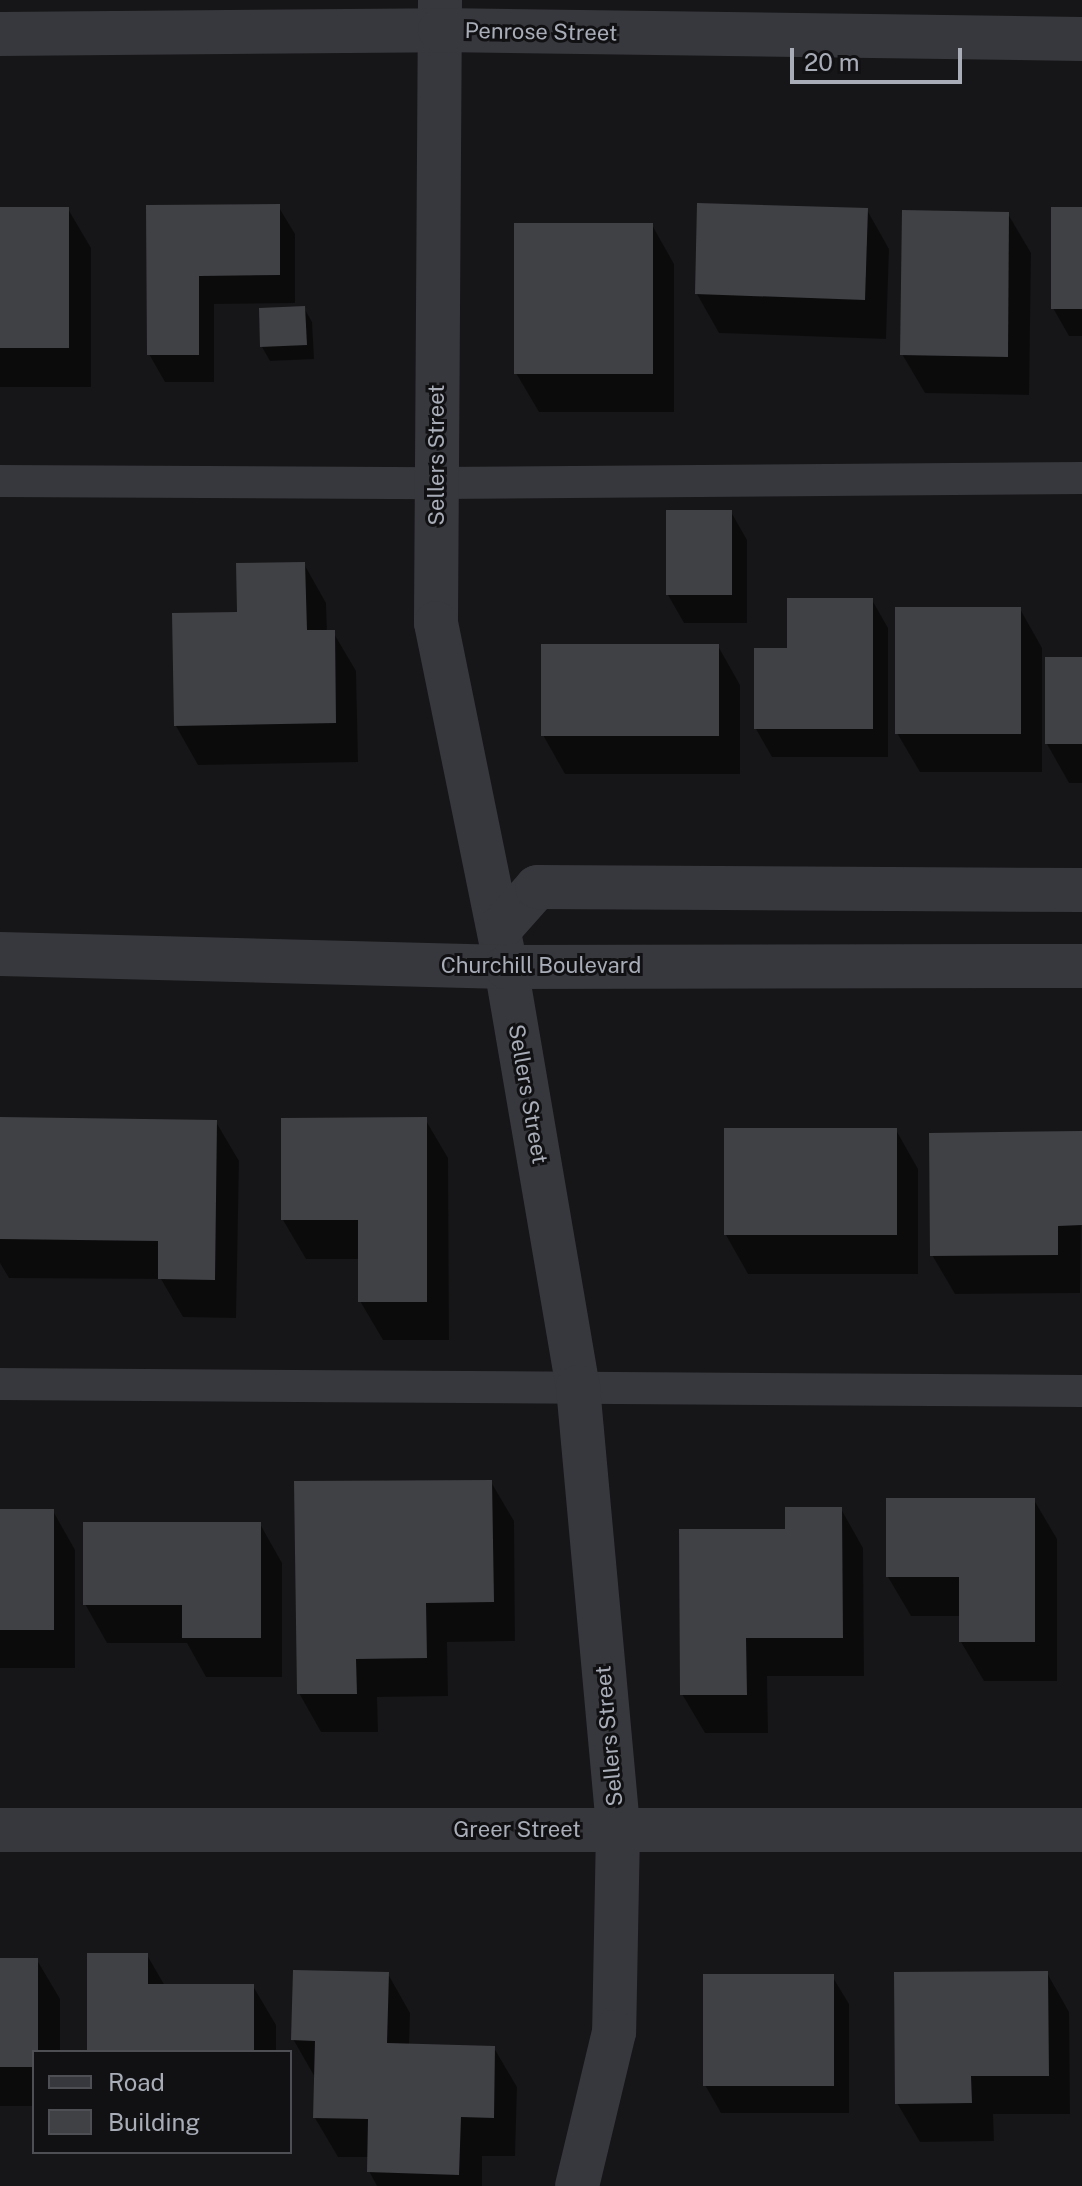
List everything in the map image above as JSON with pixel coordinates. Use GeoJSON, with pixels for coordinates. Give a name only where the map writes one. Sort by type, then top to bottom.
{"type":"FeatureCollection","features":[{"type":"Feature","properties":{"kind":"street","name":"Penrose Street"},"geometry":{"type":"LineString","coordinates":[[0,34],[440,15],[1082,39]]}},
{"type":"Feature","properties":{"kind":"street","name":"Sellers Street"},"geometry":{"type":"LineString","coordinates":[[440,15],[436,623],[502,949],[578,1387],[618,1830],[614,2032],[577,2186]]}},
{"type":"Feature","properties":{"kind":"street"},"geometry":{"type":"LineString","coordinates":[[502,949],[537,887],[1082,890]]}},
{"type":"Feature","properties":{"kind":"street","name":"Churchill Boulevard"},"geometry":{"type":"LineString","coordinates":[[0,954],[502,949],[1082,966]]}},
{"type":"Feature","properties":{"kind":"street","name":"Greer Street"},"geometry":{"type":"LineString","coordinates":[[0,1830],[1082,1830]]}},
{"type":"Feature","properties":{"kind":"lane"},"geometry":{"type":"LineString","coordinates":[[0,481],[437,483],[1082,478]]}},
{"type":"Feature","properties":{"kind":"lane"},"geometry":{"type":"LineString","coordinates":[[0,1384],[1082,1391]]}},
{"type":"Feature","properties":{"kind":"building"},"geometry":{"type":"Polygon","coordinates":[[[697,203],[868,208],[865,300],[695,294],[697,203]]]}},
{"type":"Feature","properties":{"kind":"building"},"geometry":{"type":"Polygon","coordinates":[[[280,204],[280,275],[199,276],[199,355],[147,355],[146,205],[280,204]]]}},
{"type":"Feature","properties":{"kind":"building"},"geometry":{"type":"Polygon","coordinates":[[[0,207],[69,207],[69,348],[0,348],[0,207]]]}},
{"type":"Feature","properties":{"kind":"building"},"geometry":{"type":"Polygon","coordinates":[[[1051,207],[1082,207],[1082,309],[1051,309],[1051,207]]]}},
{"type":"Feature","properties":{"kind":"building"},"geometry":{"type":"Polygon","coordinates":[[[902,210],[1009,212],[1008,357],[900,355],[902,210]]]}},
{"type":"Feature","properties":{"kind":"building"},"geometry":{"type":"Polygon","coordinates":[[[514,223],[653,223],[653,374],[514,374],[514,223]]]}},
{"type":"Feature","properties":{"kind":"building"},"geometry":{"type":"Polygon","coordinates":[[[305,306],[307,345],[260,347],[259,308],[305,306]]]}},
{"type":"Feature","properties":{"kind":"building"},"geometry":{"type":"Polygon","coordinates":[[[666,510],[732,510],[732,595],[666,595],[666,510]]]}},
{"type":"Feature","properties":{"kind":"building"},"geometry":{"type":"Polygon","coordinates":[[[305,562],[307,630],[335,630],[336,723],[174,726],[172,613],[237,612],[236,563],[305,562]]]}},
{"type":"Feature","properties":{"kind":"building"},"geometry":{"type":"Polygon","coordinates":[[[787,598],[873,598],[873,729],[754,729],[754,648],[787,648],[787,598]]]}},
{"type":"Feature","properties":{"kind":"building"},"geometry":{"type":"Polygon","coordinates":[[[895,607],[1021,607],[1021,734],[895,734],[895,607]]]}},
{"type":"Feature","properties":{"kind":"building"},"geometry":{"type":"Polygon","coordinates":[[[541,644],[719,644],[719,736],[541,736],[541,644]]]}},
{"type":"Feature","properties":{"kind":"building"},"geometry":{"type":"Polygon","coordinates":[[[1045,657],[1082,657],[1082,744],[1045,744],[1045,657]]]}},
{"type":"Feature","properties":{"kind":"building"},"geometry":{"type":"Polygon","coordinates":[[[0,1117],[217,1120],[215,1280],[158,1279],[158,1241],[0,1239],[0,1117]]]}},
{"type":"Feature","properties":{"kind":"building"},"geometry":{"type":"Polygon","coordinates":[[[427,1117],[427,1302],[358,1302],[358,1220],[281,1220],[281,1118],[427,1117]]]}},
{"type":"Feature","properties":{"kind":"building"},"geometry":{"type":"Polygon","coordinates":[[[724,1128],[897,1128],[897,1235],[724,1235],[724,1128]]]}},
{"type":"Feature","properties":{"kind":"building"},"geometry":{"type":"Polygon","coordinates":[[[1082,1131],[1082,1225],[1058,1226],[1058,1255],[930,1256],[929,1133],[1082,1131]]]}},
{"type":"Feature","properties":{"kind":"building"},"geometry":{"type":"Polygon","coordinates":[[[492,1480],[494,1602],[426,1603],[427,1658],[356,1659],[357,1694],[297,1694],[294,1481],[492,1480]]]}},
{"type":"Feature","properties":{"kind":"building"},"geometry":{"type":"Polygon","coordinates":[[[886,1498],[1035,1498],[1035,1642],[959,1642],[959,1577],[886,1577],[886,1498]]]}},
{"type":"Feature","properties":{"kind":"building"},"geometry":{"type":"Polygon","coordinates":[[[785,1507],[842,1507],[843,1638],[746,1638],[747,1695],[680,1695],[679,1529],[785,1529],[785,1507]]]}},
{"type":"Feature","properties":{"kind":"building"},"geometry":{"type":"Polygon","coordinates":[[[0,1509],[54,1509],[54,1630],[0,1630],[0,1509]]]}},
{"type":"Feature","properties":{"kind":"building"},"geometry":{"type":"Polygon","coordinates":[[[83,1522],[261,1522],[261,1638],[182,1638],[182,1605],[83,1605],[83,1522]]]}},
{"type":"Feature","properties":{"kind":"building"},"geometry":{"type":"Polygon","coordinates":[[[87,1953],[148,1953],[148,1984],[254,1984],[254,2050],[87,2050],[87,1953]]]}},
{"type":"Feature","properties":{"kind":"building"},"geometry":{"type":"Polygon","coordinates":[[[0,1958],[38,1958],[38,2050],[32,2050],[32,2067],[0,2067],[0,1958]]]}},
{"type":"Feature","properties":{"kind":"building"},"geometry":{"type":"Polygon","coordinates":[[[293,1970],[389,1972],[387,2043],[495,2046],[494,2118],[461,2117],[459,2175],[367,2172],[368,2119],[313,2118],[315,2041],[291,2040],[293,1970]]]}},
{"type":"Feature","properties":{"kind":"building"},"geometry":{"type":"Polygon","coordinates":[[[1048,1971],[1049,2076],[971,2076],[972,2103],[895,2104],[894,1972],[1048,1971]]]}},
{"type":"Feature","properties":{"kind":"building"},"geometry":{"type":"Polygon","coordinates":[[[703,1974],[834,1974],[834,2086],[703,2086],[703,1974]]]}}]}
